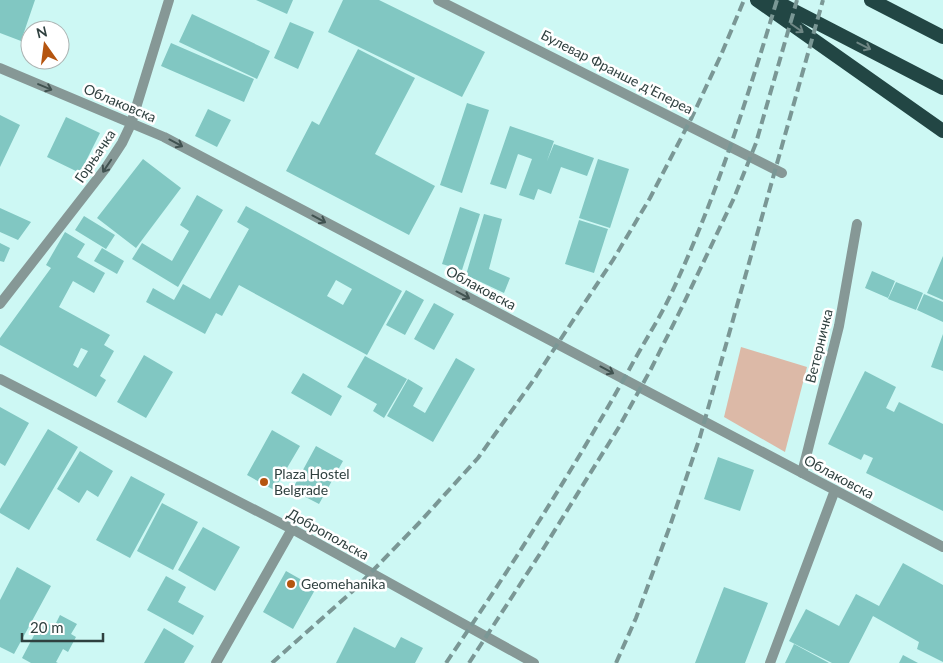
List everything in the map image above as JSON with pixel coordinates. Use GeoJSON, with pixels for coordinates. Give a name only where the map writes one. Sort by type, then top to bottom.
{"type":"FeatureCollection","features":[{"type":"Feature","properties":{"kind":"highway"},"geometry":{"type":"LineString","coordinates":[[757,0],[943,131]]}},
{"type":"Feature","properties":{"kind":"highway"},"geometry":{"type":"LineString","coordinates":[[774,0],[943,88]]}},
{"type":"Feature","properties":{"kind":"highway"},"geometry":{"type":"LineString","coordinates":[[871,0],[943,37]]}},
{"type":"Feature","properties":{"kind":"street","name":"Горњачка"},"geometry":{"type":"LineString","coordinates":[[0,304],[105,169],[122,143],[131,124],[169,0]]}},
{"type":"Feature","properties":{"kind":"street","name":"Булевар Франше д'Епереа"},"geometry":{"type":"LineString","coordinates":[[438,0],[782,173]]}},
{"type":"Feature","properties":{"kind":"street","name":"Облаковска"},"geometry":{"type":"LineString","coordinates":[[0,68],[164,137],[943,546]]}},
{"type":"Feature","properties":{"kind":"street","name":"Ветерничка"},"geometry":{"type":"LineString","coordinates":[[802,473],[839,326],[857,224]]}},
{"type":"Feature","properties":{"kind":"street","name":"Добропољска"},"geometry":{"type":"LineString","coordinates":[[0,379],[292,529],[534,663]]}},
{"type":"Feature","properties":{"kind":"street"},"geometry":{"type":"LineString","coordinates":[[770,663],[835,490]]}},
{"type":"Feature","properties":{"kind":"street"},"geometry":{"type":"LineString","coordinates":[[216,663],[292,529]]}},
{"type":"Feature","properties":{"kind":"shaded area"},"geometry":{"type":"Polygon","coordinates":[[[741,347],[807,367],[785,452],[724,417],[741,347]]]}},
{"type":"Feature","properties":{"kind":"building"},"geometry":{"type":"Polygon","coordinates":[[[0,0],[35,0],[28,20],[20,20],[20,41],[0,33],[0,0]]]}},
{"type":"Feature","properties":{"kind":"building"},"geometry":{"type":"Polygon","coordinates":[[[256,0],[293,0],[287,14],[256,0]]]}},
{"type":"Feature","properties":{"kind":"building"},"geometry":{"type":"Polygon","coordinates":[[[343,0],[379,0],[485,52],[462,97],[328,32],[343,0]]]}},
{"type":"Feature","properties":{"kind":"building"},"geometry":{"type":"Polygon","coordinates":[[[192,14],[270,51],[257,79],[179,42],[192,14]]]}},
{"type":"Feature","properties":{"kind":"building"},"geometry":{"type":"Polygon","coordinates":[[[290,22],[314,32],[298,69],[274,58],[290,22]]]}},
{"type":"Feature","properties":{"kind":"building"},"geometry":{"type":"Polygon","coordinates":[[[171,43],[254,79],[244,102],[161,66],[171,43]]]}},
{"type":"Feature","properties":{"kind":"building"},"geometry":{"type":"Polygon","coordinates":[[[358,49],[415,78],[375,154],[435,186],[409,235],[286,171],[312,121],[319,125],[358,49]]]}},
{"type":"Feature","properties":{"kind":"building"},"geometry":{"type":"Polygon","coordinates":[[[467,103],[489,110],[462,193],[440,185],[467,103]]]}},
{"type":"Feature","properties":{"kind":"building"},"geometry":{"type":"Polygon","coordinates":[[[208,109],[231,120],[217,147],[195,136],[208,109]]]}},
{"type":"Feature","properties":{"kind":"building"},"geometry":{"type":"Polygon","coordinates":[[[0,115],[20,125],[0,167],[0,115]]]}},
{"type":"Feature","properties":{"kind":"building"},"geometry":{"type":"Polygon","coordinates":[[[66,117],[100,133],[80,173],[47,157],[66,117]]]}},
{"type":"Feature","properties":{"kind":"building"},"geometry":{"type":"Polygon","coordinates":[[[510,126],[554,141],[547,161],[554,144],[594,158],[587,176],[561,167],[551,194],[538,189],[534,200],[519,195],[532,159],[518,154],[506,189],[490,184],[510,126]]]}},
{"type":"Feature","properties":{"kind":"building"},"geometry":{"type":"Polygon","coordinates":[[[143,159],[181,188],[136,248],[97,218],[143,159]]]}},
{"type":"Feature","properties":{"kind":"building"},"geometry":{"type":"Polygon","coordinates":[[[598,159],[629,169],[610,228],[579,218],[598,159]]]}},
{"type":"Feature","properties":{"kind":"building"},"geometry":{"type":"Polygon","coordinates":[[[197,195],[223,210],[178,287],[132,259],[142,243],[172,261],[189,231],[180,225],[197,195]]]}},
{"type":"Feature","properties":{"kind":"building"},"geometry":{"type":"Polygon","coordinates":[[[246,206],[402,291],[367,355],[239,285],[222,316],[216,313],[205,334],[146,302],[153,288],[174,300],[183,284],[210,299],[249,229],[237,222],[246,206]],[[336,280],[327,296],[343,305],[352,289],[336,280]]]}},
{"type":"Feature","properties":{"kind":"building"},"geometry":{"type":"Polygon","coordinates":[[[460,207],[480,214],[462,270],[442,264],[460,207]]]}},
{"type":"Feature","properties":{"kind":"building"},"geometry":{"type":"Polygon","coordinates":[[[0,208],[31,222],[18,240],[0,232],[0,208]]]}},
{"type":"Feature","properties":{"kind":"building"},"geometry":{"type":"Polygon","coordinates":[[[484,214],[502,219],[489,269],[510,278],[504,293],[466,275],[484,214]]]}},
{"type":"Feature","properties":{"kind":"building"},"geometry":{"type":"Polygon","coordinates":[[[84,216],[115,235],[106,249],[75,230],[84,216]]]}},
{"type":"Feature","properties":{"kind":"building"},"geometry":{"type":"Polygon","coordinates":[[[579,220],[608,229],[594,273],[565,264],[579,220]]]}},
{"type":"Feature","properties":{"kind":"building"},"geometry":{"type":"Polygon","coordinates":[[[65,232],[85,244],[77,257],[105,273],[94,293],[73,281],[59,307],[110,335],[104,345],[114,351],[100,376],[106,380],[96,397],[0,345],[0,338],[51,268],[46,265],[65,232]],[[81,348],[73,365],[78,368],[88,351],[81,348]]]}},
{"type":"Feature","properties":{"kind":"building"},"geometry":{"type":"Polygon","coordinates":[[[0,243],[10,248],[4,262],[0,261],[0,243]]]}},
{"type":"Feature","properties":{"kind":"building"},"geometry":{"type":"Polygon","coordinates":[[[102,248],[124,261],[117,274],[94,261],[102,248]]]}},
{"type":"Feature","properties":{"kind":"building"},"geometry":{"type":"Polygon","coordinates":[[[943,256],[943,300],[927,293],[943,256]]]}},
{"type":"Feature","properties":{"kind":"building"},"geometry":{"type":"Polygon","coordinates":[[[872,271],[895,281],[888,298],[865,288],[872,271]]]}},
{"type":"Feature","properties":{"kind":"building"},"geometry":{"type":"Polygon","coordinates":[[[896,282],[923,293],[916,310],[888,299],[896,282]]]}},
{"type":"Feature","properties":{"kind":"building"},"geometry":{"type":"Polygon","coordinates":[[[406,290],[424,300],[405,335],[386,325],[406,290]]]}},
{"type":"Feature","properties":{"kind":"building"},"geometry":{"type":"Polygon","coordinates":[[[924,294],[943,302],[943,322],[917,310],[924,294]]]}},
{"type":"Feature","properties":{"kind":"building"},"geometry":{"type":"Polygon","coordinates":[[[434,303],[454,314],[434,350],[414,339],[434,303]]]}},
{"type":"Feature","properties":{"kind":"building"},"geometry":{"type":"Polygon","coordinates":[[[943,334],[943,371],[931,367],[943,334]]]}},
{"type":"Feature","properties":{"kind":"building"},"geometry":{"type":"Polygon","coordinates":[[[144,355],[173,372],[146,418],[117,402],[144,355]]]}},
{"type":"Feature","properties":{"kind":"building"},"geometry":{"type":"Polygon","coordinates":[[[365,356],[407,379],[384,418],[373,411],[377,404],[347,387],[365,356]]]}},
{"type":"Feature","properties":{"kind":"building"},"geometry":{"type":"Polygon","coordinates":[[[456,358],[475,369],[433,442],[387,416],[408,379],[423,388],[413,406],[425,413],[456,358]]]}},
{"type":"Feature","properties":{"kind":"building"},"geometry":{"type":"Polygon","coordinates":[[[865,371],[896,387],[886,408],[894,412],[899,402],[943,424],[943,511],[866,473],[873,458],[864,454],[861,460],[828,444],[865,371]]]}},
{"type":"Feature","properties":{"kind":"building"},"geometry":{"type":"Polygon","coordinates":[[[303,373],[342,396],[331,416],[291,393],[303,373]]]}},
{"type":"Feature","properties":{"kind":"building"},"geometry":{"type":"Polygon","coordinates":[[[0,407],[29,423],[5,466],[0,463],[0,407]]]}},
{"type":"Feature","properties":{"kind":"building"},"geometry":{"type":"Polygon","coordinates":[[[48,429],[78,447],[29,530],[0,513],[0,509],[48,429]]]}},
{"type":"Feature","properties":{"kind":"building"},"geometry":{"type":"Polygon","coordinates":[[[272,430],[300,446],[274,490],[247,475],[272,430]]]}},
{"type":"Feature","properties":{"kind":"building"},"geometry":{"type":"Polygon","coordinates":[[[316,446],[343,461],[319,504],[292,490],[316,446]]]}},
{"type":"Feature","properties":{"kind":"building"},"geometry":{"type":"Polygon","coordinates":[[[80,451],[113,471],[98,497],[87,490],[79,503],[57,489],[80,451]]]}},
{"type":"Feature","properties":{"kind":"building"},"geometry":{"type":"Polygon","coordinates":[[[718,457],[754,470],[740,511],[704,499],[718,457]]]}},
{"type":"Feature","properties":{"kind":"building"},"geometry":{"type":"Polygon","coordinates":[[[131,476],[165,494],[130,558],[96,540],[131,476]]]}},
{"type":"Feature","properties":{"kind":"building"},"geometry":{"type":"Polygon","coordinates":[[[162,503],[198,522],[173,570],[137,551],[162,503]]]}},
{"type":"Feature","properties":{"kind":"building"},"geometry":{"type":"Polygon","coordinates":[[[203,527],[240,547],[215,591],[178,570],[203,527]]]}},
{"type":"Feature","properties":{"kind":"building"},"geometry":{"type":"Polygon","coordinates":[[[903,563],[943,585],[943,662],[917,649],[919,642],[873,616],[849,663],[832,663],[789,641],[806,609],[839,626],[856,594],[879,606],[903,563]]]}},
{"type":"Feature","properties":{"kind":"building"},"geometry":{"type":"Polygon","coordinates":[[[17,567],[51,586],[14,654],[0,647],[0,600],[17,567]]]}},
{"type":"Feature","properties":{"kind":"building"},"geometry":{"type":"Polygon","coordinates":[[[286,571],[316,588],[293,629],[263,612],[286,571]]]}},
{"type":"Feature","properties":{"kind":"building"},"geometry":{"type":"Polygon","coordinates":[[[166,576],[186,587],[178,602],[204,616],[193,635],[147,610],[166,576]]]}},
{"type":"Feature","properties":{"kind":"building"},"geometry":{"type":"Polygon","coordinates":[[[724,587],[768,603],[745,663],[695,663],[724,587]]]}},
{"type":"Feature","properties":{"kind":"building"},"geometry":{"type":"Polygon","coordinates":[[[60,615],[77,624],[71,634],[76,637],[68,652],[63,649],[56,662],[58,663],[31,663],[22,658],[42,620],[54,627],[60,615]]]}},
{"type":"Feature","properties":{"kind":"building"},"geometry":{"type":"Polygon","coordinates":[[[354,627],[395,648],[401,637],[423,648],[415,663],[336,663],[354,627]]]}},
{"type":"Feature","properties":{"kind":"building"},"geometry":{"type":"Polygon","coordinates":[[[164,628],[194,646],[184,663],[144,663],[164,628]]]}},
{"type":"Feature","properties":{"kind":"building"},"geometry":{"type":"Polygon","coordinates":[[[794,644],[829,663],[785,663],[794,644]]]}},
{"type":"Feature","properties":{"kind":"building"},"geometry":{"type":"Polygon","coordinates":[[[903,655],[918,663],[899,663],[903,655]]]}},
{"type":"Feature","properties":{"kind":"railway"},"geometry":{"type":"LineString","coordinates":[[272,663],[355,589],[419,523],[478,458],[535,378],[613,260],[650,198],[692,117],[744,0]]}},
{"type":"Feature","properties":{"kind":"railway"},"geometry":{"type":"LineString","coordinates":[[446,663],[564,480],[609,406],[667,302],[688,257],[717,184],[777,0]]}},
{"type":"Feature","properties":{"kind":"railway"},"geometry":{"type":"LineString","coordinates":[[469,663],[619,427],[682,307],[734,198],[756,143],[797,0]]}},
{"type":"Feature","properties":{"kind":"railway"},"geometry":{"type":"LineString","coordinates":[[616,663],[636,618],[700,437],[823,0]]}},
{"type":"Feature","properties":{"kind":"place","name":"Plaza Hostel Belgrade"},"geometry":{"type":"Point","coordinates":[264,482]}},
{"type":"Feature","properties":{"kind":"place","name":"Geomehanika"},"geometry":{"type":"Point","coordinates":[291,584]}}]}
